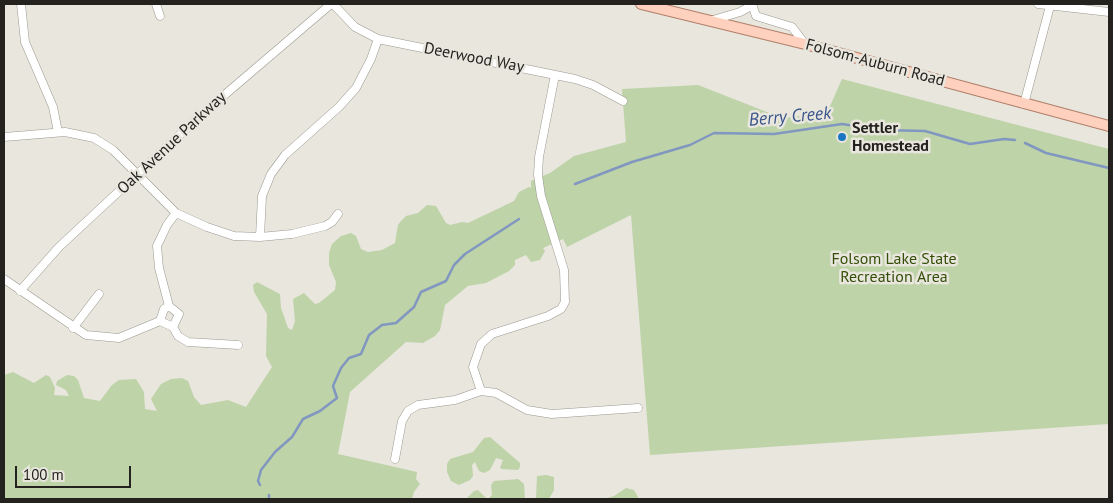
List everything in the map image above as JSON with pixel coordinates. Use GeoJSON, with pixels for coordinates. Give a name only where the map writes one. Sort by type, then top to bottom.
{"type":"FeatureCollection","features":[{"type":"Feature","properties":{"kind":"main road","name":"Folsom-Auburn Road"},"geometry":{"type":"LineString","coordinates":[[641,4],[713,20],[1109,126]]}},
{"type":"Feature","properties":{"kind":"street"},"geometry":{"type":"LineString","coordinates":[[21,4],[25,42],[35,70],[48,94],[58,132]]}},
{"type":"Feature","properties":{"kind":"street"},"geometry":{"type":"LineString","coordinates":[[156,4],[160,16]]}},
{"type":"Feature","properties":{"kind":"street","name":"Deerwood Way"},"geometry":{"type":"LineString","coordinates":[[332,4],[355,27],[378,39],[555,75],[593,85],[623,100]]}},
{"type":"Feature","properties":{"kind":"street","name":"Oak Avenue Parkway"},"geometry":{"type":"LineString","coordinates":[[20,291],[59,247],[201,115],[332,4]]}},
{"type":"Feature","properties":{"kind":"street"},"geometry":{"type":"LineString","coordinates":[[1038,4],[1109,12]]}},
{"type":"Feature","properties":{"kind":"street"},"geometry":{"type":"LineString","coordinates":[[713,20],[744,11],[752,5],[756,16],[792,27],[805,44]]}},
{"type":"Feature","properties":{"kind":"street"},"geometry":{"type":"LineString","coordinates":[[1024,104],[1050,6]]}},
{"type":"Feature","properties":{"kind":"street"},"geometry":{"type":"LineString","coordinates":[[260,237],[262,196],[271,174],[285,155],[339,108],[356,88],[371,60],[378,39]]}},
{"type":"Feature","properties":{"kind":"street"},"geometry":{"type":"LineString","coordinates":[[482,391],[473,367],[480,344],[492,334],[554,313],[561,309],[566,302],[564,270],[541,196],[538,179],[539,157],[555,75]]}},
{"type":"Feature","properties":{"kind":"street"},"geometry":{"type":"LineString","coordinates":[[4,137],[58,132],[80,133],[101,141],[138,174],[176,213],[234,236],[260,237],[292,234],[325,226],[332,222],[338,214]]}},
{"type":"Feature","properties":{"kind":"street"},"geometry":{"type":"LineString","coordinates":[[173,327],[179,314],[169,306],[158,268],[157,246],[167,225],[176,213]]}},
{"type":"Feature","properties":{"kind":"street"},"geometry":{"type":"LineString","coordinates":[[4,279],[73,328],[96,337],[119,338],[160,321],[173,327],[178,336],[188,342],[238,345]]}},
{"type":"Feature","properties":{"kind":"street"},"geometry":{"type":"LineString","coordinates":[[73,328],[99,294]]}},
{"type":"Feature","properties":{"kind":"street"},"geometry":{"type":"LineString","coordinates":[[160,321],[164,309],[169,306]]}},
{"type":"Feature","properties":{"kind":"street"},"geometry":{"type":"LineString","coordinates":[[395,459],[400,427],[408,411],[418,404],[455,400],[482,391],[496,393],[527,410],[543,414],[638,408]]}},
{"type":"Feature","properties":{"kind":"green space","name":"Folsom Lake State Recreation Area"},"geometry":{"type":"Polygon","coordinates":[[[842,79],[1109,149],[1109,424],[650,455],[631,215],[567,247],[563,239],[543,248],[545,251],[540,260],[531,262],[526,255],[515,260],[515,265],[509,271],[486,283],[468,286],[445,305],[440,330],[435,336],[423,343],[406,342],[350,392],[338,454],[417,472],[416,479],[420,484],[414,492],[412,499],[4,499],[4,375],[13,372],[34,383],[46,375],[50,377],[55,388],[54,395],[69,396],[66,390],[56,385],[57,381],[67,375],[74,376],[78,380],[84,398],[100,401],[112,385],[119,380],[136,379],[144,392],[145,409],[157,411],[151,399],[161,384],[171,379],[182,378],[188,381],[194,397],[201,405],[228,400],[246,407],[272,367],[266,356],[267,314],[254,292],[253,285],[257,282],[280,294],[281,308],[288,328],[292,330],[295,321],[293,299],[304,293],[315,304],[335,290],[336,282],[329,265],[329,253],[332,244],[341,236],[351,233],[356,236],[361,249],[368,252],[382,250],[395,243],[398,225],[406,216],[418,213],[427,205],[436,206],[446,223],[450,225],[462,222],[468,223],[514,201],[519,192],[529,187],[531,188],[531,181],[550,173],[574,156],[626,142],[622,89],[698,85],[782,118],[827,113],[842,79]]]}},
{"type":"Feature","properties":{"kind":"green space"},"geometry":{"type":"Polygon","coordinates":[[[490,437],[520,463],[518,470],[500,468],[503,460],[496,458],[490,470],[484,473],[479,471],[475,462],[472,465],[473,476],[470,480],[459,485],[451,481],[447,472],[447,464],[450,459],[473,452],[484,438],[490,437]]]}},
{"type":"Feature","properties":{"kind":"green space"},"geometry":{"type":"Polygon","coordinates":[[[546,475],[554,477],[554,490],[549,499],[536,499],[537,476],[546,475]]]}},
{"type":"Feature","properties":{"kind":"green space"},"geometry":{"type":"Polygon","coordinates":[[[518,479],[524,484],[525,499],[466,499],[474,491],[478,490],[486,498],[489,498],[492,495],[491,485],[494,481],[518,479]]]}},
{"type":"Feature","properties":{"kind":"green space"},"geometry":{"type":"Polygon","coordinates":[[[626,488],[634,490],[639,499],[604,499],[614,496],[626,488]]]}},
{"type":"Feature","properties":{"kind":"waterway","name":"Berry Creek"},"geometry":{"type":"LineString","coordinates":[[575,184],[632,162],[690,145],[714,133],[774,134],[842,124],[881,130],[925,131],[970,144],[1004,139],[1015,140]]}},
{"type":"Feature","properties":{"kind":"waterway","name":"Berry Creek"},"geometry":{"type":"LineString","coordinates":[[1025,143],[1046,153],[1109,168]]}},
{"type":"Feature","properties":{"kind":"waterway"},"geometry":{"type":"LineString","coordinates":[[260,485],[258,481],[261,470],[275,452],[292,437],[303,419],[320,411],[337,398],[333,386],[341,368],[349,358],[361,354],[369,335],[382,325],[396,323],[414,307],[421,292],[446,281],[454,265],[465,254],[519,219]]}},
{"type":"Feature","properties":{"kind":"place","name":"Settler Homestead"},"geometry":{"type":"Point","coordinates":[842,137]}}]}
